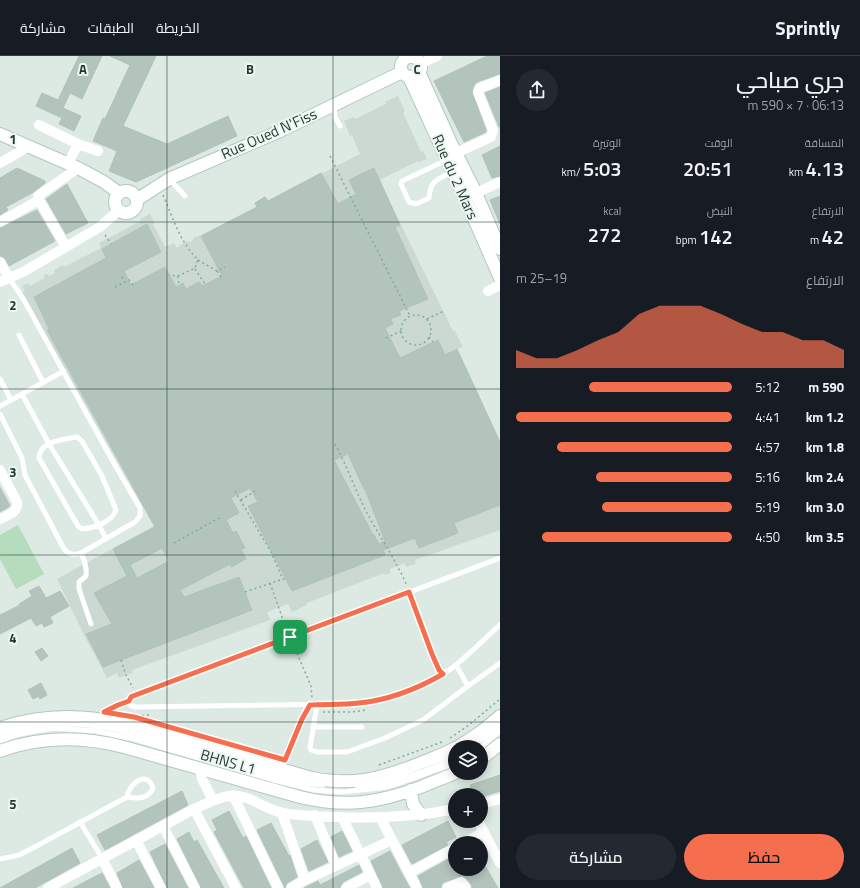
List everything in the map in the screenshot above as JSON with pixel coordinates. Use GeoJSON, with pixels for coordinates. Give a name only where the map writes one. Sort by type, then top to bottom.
{"type":"FeatureCollection","features":[{"type":"Feature","properties":{"kind":"street"},"geometry":{"type":"LineString","coordinates":[[406,57],[401,64],[413,71],[437,56]]}},
{"type":"Feature","properties":{"kind":"street","name":"Rue Oued N'Fiss"},"geometry":{"type":"LineString","coordinates":[[138,199],[164,182],[413,71]]}},
{"type":"Feature","properties":{"kind":"street","name":"Rue du 2 Mars"},"geometry":{"type":"LineString","coordinates":[[413,71],[452,156],[476,193],[500,249]]}},
{"type":"Feature","properties":{"kind":"street"},"geometry":{"type":"LineString","coordinates":[[452,156],[493,135],[493,130],[478,92],[480,88],[500,80]]}},
{"type":"Feature","properties":{"kind":"street"},"geometry":{"type":"LineString","coordinates":[[39,125],[98,152]]}},
{"type":"Feature","properties":{"kind":"street"},"geometry":{"type":"LineString","coordinates":[[0,134],[73,166],[104,182],[119,193]]}},
{"type":"Feature","properties":{"kind":"street"},"geometry":{"type":"LineString","coordinates":[[66,247],[38,196],[40,193],[57,184],[73,166],[78,144]]}},
{"type":"Feature","properties":{"kind":"street"},"geometry":{"type":"LineString","coordinates":[[0,163],[28,147]]}},
{"type":"Feature","properties":{"kind":"street","name":"Rue du 2 Mars"},"geometry":{"type":"LineString","coordinates":[[452,156],[453,172],[500,278]]}},
{"type":"Feature","properties":{"kind":"street"},"geometry":{"type":"LineString","coordinates":[[476,193],[500,182]]}},
{"type":"Feature","properties":{"kind":"street"},"geometry":{"type":"LineString","coordinates":[[128,190],[133,192],[138,199],[137,206],[132,212],[127,213],[119,210],[115,202],[119,193],[128,190]]}},
{"type":"Feature","properties":{"kind":"street"},"geometry":{"type":"LineString","coordinates":[[0,222],[39,200]]}},
{"type":"Feature","properties":{"kind":"street"},"geometry":{"type":"LineString","coordinates":[[0,262],[4,280],[23,272],[100,227],[119,210]]}},
{"type":"Feature","properties":{"kind":"street"},"geometry":{"type":"LineString","coordinates":[[488,291],[500,285]]}},
{"type":"Feature","properties":{"kind":"street"},"geometry":{"type":"LineString","coordinates":[[0,519],[15,511],[17,505],[17,502],[1,475]]}},
{"type":"Feature","properties":{"kind":"street"},"geometry":{"type":"LineString","coordinates":[[468,740],[500,716]]}},
{"type":"Feature","properties":{"kind":"street"},"geometry":{"type":"LineString","coordinates":[[0,728],[22,721],[49,717],[98,719],[119,723],[312,778],[336,782],[359,781],[382,777],[448,752]]}},
{"type":"Feature","properties":{"kind":"street"},"geometry":{"type":"LineString","coordinates":[[0,751],[35,741],[50,739],[80,739],[109,744],[300,798],[325,802],[364,802],[389,798],[448,776]]}},
{"type":"Feature","properties":{"kind":"street"},"geometry":{"type":"LineString","coordinates":[[488,753],[500,744]]}},
{"type":"Feature","properties":{"kind":"street"},"geometry":{"type":"LineString","coordinates":[[200,770],[202,779],[213,800]]}},
{"type":"Feature","properties":{"kind":"street"},"geometry":{"type":"LineString","coordinates":[[411,790],[413,804],[421,815]]}},
{"type":"Feature","properties":{"kind":"street"},"geometry":{"type":"LineString","coordinates":[[233,795],[278,888]]}},
{"type":"Feature","properties":{"kind":"street"},"geometry":{"type":"LineString","coordinates":[[48,888],[194,809],[226,796],[233,795],[246,798],[282,813],[342,817],[421,815],[448,810]]}},
{"type":"Feature","properties":{"kind":"street"},"geometry":{"type":"LineString","coordinates":[[488,802],[500,799]]}},
{"type":"Feature","properties":{"kind":"street"},"geometry":{"type":"LineString","coordinates":[[194,809],[236,888]]}},
{"type":"Feature","properties":{"kind":"street"},"geometry":{"type":"LineString","coordinates":[[282,813],[305,880]]}},
{"type":"Feature","properties":{"kind":"street"},"geometry":{"type":"LineString","coordinates":[[315,815],[336,866]]}},
{"type":"Feature","properties":{"kind":"street"},"geometry":{"type":"LineString","coordinates":[[342,817],[377,888]]}},
{"type":"Feature","properties":{"kind":"street"},"geometry":{"type":"LineString","coordinates":[[380,817],[417,888]]}},
{"type":"Feature","properties":{"kind":"street"},"geometry":{"type":"LineString","coordinates":[[163,826],[195,888]]}},
{"type":"Feature","properties":{"kind":"street"},"geometry":{"type":"LineString","coordinates":[[482,828],[500,863]]}},
{"type":"Feature","properties":{"kind":"street"},"geometry":{"type":"LineString","coordinates":[[477,836],[484,832]]}},
{"type":"Feature","properties":{"kind":"street"},"geometry":{"type":"LineString","coordinates":[[136,840],[161,888]]}},
{"type":"Feature","properties":{"kind":"street"},"geometry":{"type":"LineString","coordinates":[[291,888],[305,880],[392,840]]}},
{"type":"Feature","properties":{"kind":"street"},"geometry":{"type":"LineString","coordinates":[[409,873],[448,852]]}},
{"type":"Feature","properties":{"kind":"street"},"geometry":{"type":"LineString","coordinates":[[102,858],[117,888]]}},
{"type":"Feature","properties":{"kind":"street"},"geometry":{"type":"LineString","coordinates":[[346,888],[370,875]]}},
{"type":"Feature","properties":{"kind":"street"},"geometry":{"type":"LineString","coordinates":[[447,888],[461,882],[466,888]]}},
{"type":"Feature","properties":{"kind":"lane"},"geometry":{"type":"LineString","coordinates":[[334,105],[335,117],[340,126]]}},
{"type":"Feature","properties":{"kind":"lane"},"geometry":{"type":"LineString","coordinates":[[452,156],[402,181],[401,184],[409,202],[416,204],[429,198],[430,189],[433,182],[453,172]]}},
{"type":"Feature","properties":{"kind":"lane"},"geometry":{"type":"LineString","coordinates":[[164,182],[185,196]]}},
{"type":"Feature","properties":{"kind":"lane"},"geometry":{"type":"LineString","coordinates":[[0,414],[22,458],[25,475],[64,550],[70,554],[80,553],[137,520],[140,516],[141,510],[64,371],[24,300],[4,280]]}},
{"type":"Feature","properties":{"kind":"lane"},"geometry":{"type":"LineString","coordinates":[[19,336],[43,382]]}},
{"type":"Feature","properties":{"kind":"lane"},"geometry":{"type":"LineString","coordinates":[[0,406],[64,371]]}},
{"type":"Feature","properties":{"kind":"lane"},"geometry":{"type":"LineString","coordinates":[[0,379],[11,400]]}},
{"type":"Feature","properties":{"kind":"lane"},"geometry":{"type":"LineString","coordinates":[[22,394],[49,444],[99,525],[106,539]]}},
{"type":"Feature","properties":{"kind":"lane"},"geometry":{"type":"LineString","coordinates":[[77,437],[82,441],[102,476],[116,507],[116,513],[99,525],[82,529],[78,526],[39,458],[39,453],[43,448],[49,444],[77,437]]}},
{"type":"Feature","properties":{"kind":"lane"},"geometry":{"type":"LineString","coordinates":[[80,553],[86,565],[86,576],[79,582],[78,588],[91,624]]}},
{"type":"Feature","properties":{"kind":"lane"},"geometry":{"type":"LineString","coordinates":[[98,719],[104,712],[112,707],[129,701],[133,696],[500,558]]}},
{"type":"Feature","properties":{"kind":"lane"},"geometry":{"type":"LineString","coordinates":[[129,701],[131,706],[136,707],[358,704],[386,699],[421,686],[443,674],[456,665],[500,625]]}},
{"type":"Feature","properties":{"kind":"lane"},"geometry":{"type":"LineString","coordinates":[[317,705],[310,747],[311,750],[317,752],[347,752],[386,738],[423,720],[500,663]]}},
{"type":"Feature","properties":{"kind":"lane"},"geometry":{"type":"LineString","coordinates":[[456,665],[468,686]]}},
{"type":"Feature","properties":{"kind":"lane","name":"BHNS L1"},"geometry":{"type":"LineString","coordinates":[[0,736],[28,728],[53,724],[75,723],[95,725],[153,739],[298,782],[341,787],[387,783],[448,760]]}},
{"type":"Feature","properties":{"kind":"lane"},"geometry":{"type":"LineString","coordinates":[[481,740],[500,725]]}},
{"type":"Feature","properties":{"kind":"lane"},"geometry":{"type":"LineString","coordinates":[[313,727],[362,726]]}},
{"type":"Feature","properties":{"kind":"lane","name":"BHNS L1"},"geometry":{"type":"LineString","coordinates":[[0,741],[20,734],[52,728],[96,731],[134,739],[277,781],[314,790],[342,792],[388,788],[448,766]]}},
{"type":"Feature","properties":{"kind":"lane"},"geometry":{"type":"LineString","coordinates":[[488,741],[500,731]]}},
{"type":"Feature","properties":{"kind":"lane"},"geometry":{"type":"LineString","coordinates":[[0,859],[19,855],[127,797],[136,799],[144,797],[153,789],[152,783],[148,780],[142,779],[135,782],[130,787],[127,797]]}},
{"type":"Feature","properties":{"kind":"lane"},"geometry":{"type":"LineString","coordinates":[[80,822],[102,858]]}},
{"type":"Feature","properties":{"kind":"path"},"geometry":{"type":"LineString","coordinates":[[330,156],[410,316]]}},
{"type":"Feature","properties":{"kind":"path"},"geometry":{"type":"LineString","coordinates":[[164,182],[184,243],[189,251],[198,260],[217,271],[221,276]]}},
{"type":"Feature","properties":{"kind":"path"},"geometry":{"type":"LineString","coordinates":[[169,275],[178,276],[195,268],[198,260]]}},
{"type":"Feature","properties":{"kind":"path"},"geometry":{"type":"LineString","coordinates":[[217,271],[225,267]]}},
{"type":"Feature","properties":{"kind":"path"},"geometry":{"type":"LineString","coordinates":[[195,268],[205,284]]}},
{"type":"Feature","properties":{"kind":"path"},"geometry":{"type":"LineString","coordinates":[[178,276],[179,285]]}},
{"type":"Feature","properties":{"kind":"path"},"geometry":{"type":"LineString","coordinates":[[122,277],[125,283]]}},
{"type":"Feature","properties":{"kind":"path"},"geometry":{"type":"LineString","coordinates":[[115,287],[129,280],[133,285]]}},
{"type":"Feature","properties":{"kind":"path"},"geometry":{"type":"LineString","coordinates":[[426,320],[444,311]]}},
{"type":"Feature","properties":{"kind":"path"},"geometry":{"type":"LineString","coordinates":[[420,315],[426,320],[431,328],[429,336],[423,342],[412,344],[403,337],[401,331],[404,320],[410,316],[420,315]]}},
{"type":"Feature","properties":{"kind":"path"},"geometry":{"type":"LineString","coordinates":[[386,338],[401,331]]}},
{"type":"Feature","properties":{"kind":"path"},"geometry":{"type":"LineString","coordinates":[[429,336],[433,342]]}},
{"type":"Feature","properties":{"kind":"path"},"geometry":{"type":"LineString","coordinates":[[335,444],[367,514],[386,545],[409,592],[432,654],[439,670],[443,674]]}},
{"type":"Feature","properties":{"kind":"path"},"geometry":{"type":"LineString","coordinates":[[235,490],[271,552],[283,579]]}},
{"type":"Feature","properties":{"kind":"path"},"geometry":{"type":"LineString","coordinates":[[241,500],[255,491]]}},
{"type":"Feature","properties":{"kind":"path"},"geometry":{"type":"LineString","coordinates":[[174,543],[221,517]]}},
{"type":"Feature","properties":{"kind":"path"},"geometry":{"type":"LineString","coordinates":[[245,592],[286,578]]}},
{"type":"Feature","properties":{"kind":"path"},"geometry":{"type":"LineString","coordinates":[[270,583],[312,690],[310,705],[302,719],[285,760],[291,762]]}},
{"type":"Feature","properties":{"kind":"path"},"geometry":{"type":"LineString","coordinates":[[121,660],[126,675],[132,686]]}},
{"type":"Feature","properties":{"kind":"path"},"geometry":{"type":"LineString","coordinates":[[378,766],[447,740],[469,726],[500,699]]}},
{"type":"Feature","properties":{"kind":"path"},"geometry":{"type":"LineString","coordinates":[[134,717],[141,719]]}},
{"type":"Feature","properties":{"kind":"shaded area"},"geometry":{"type":"Polygon","coordinates":[[[398,96],[405,111],[403,113],[421,152],[423,151],[427,159],[418,161],[379,180],[453,331],[455,331],[463,347],[457,349],[500,442],[500,530],[415,560],[416,564],[406,567],[404,563],[390,569],[391,573],[385,575],[384,573],[307,603],[307,605],[292,612],[288,604],[267,612],[270,620],[132,670],[133,673],[119,678],[117,673],[107,678],[57,579],[154,526],[22,293],[25,291],[22,286],[28,283],[30,286],[45,278],[44,275],[47,274],[49,276],[55,273],[54,270],[62,265],[64,267],[101,248],[99,243],[141,221],[140,219],[150,214],[155,223],[153,224],[165,247],[174,243],[177,248],[188,241],[190,242],[194,240],[193,238],[200,235],[201,236],[257,207],[255,203],[265,197],[268,201],[360,154],[344,121],[354,117],[355,119],[386,104],[385,102],[398,96]]]}},
{"type":"Feature","properties":{"kind":"green space"},"geometry":{"type":"Polygon","coordinates":[[[18,525],[44,574],[16,589],[0,559],[0,535],[18,525]]]}},
{"type":"Feature","properties":{"kind":"building"},"geometry":{"type":"Polygon","coordinates":[[[79,56],[102,56],[82,99],[70,93],[63,108],[81,116],[74,131],[59,124],[62,118],[36,106],[42,93],[58,100],[79,56]]]}},
{"type":"Feature","properties":{"kind":"building"},"geometry":{"type":"Polygon","coordinates":[[[110,56],[156,56],[123,126],[167,144],[228,116],[237,136],[136,182],[109,171],[117,151],[93,141],[130,65],[110,56]]]}},
{"type":"Feature","properties":{"kind":"building"},"geometry":{"type":"Polygon","coordinates":[[[487,56],[500,56],[500,74],[477,82],[474,85],[472,92],[486,132],[464,142],[434,81],[487,56]]]}},
{"type":"Feature","properties":{"kind":"building"},"geometry":{"type":"Polygon","coordinates":[[[500,87],[500,127],[499,127],[485,93],[500,87]]]}},
{"type":"Feature","properties":{"kind":"building"},"geometry":{"type":"Polygon","coordinates":[[[500,146],[500,176],[492,178],[482,155],[500,146]]]}},
{"type":"Feature","properties":{"kind":"building"},"geometry":{"type":"Polygon","coordinates":[[[17,168],[45,181],[45,183],[32,193],[6,207],[8,210],[0,215],[0,178],[17,168]]]}},
{"type":"Feature","properties":{"kind":"building"},"geometry":{"type":"Polygon","coordinates":[[[374,168],[400,225],[395,227],[428,299],[399,311],[401,315],[392,318],[391,320],[393,324],[385,328],[400,358],[438,340],[445,355],[457,349],[500,442],[500,505],[454,523],[458,533],[419,548],[415,538],[383,550],[385,555],[292,591],[248,506],[258,502],[250,488],[231,498],[239,513],[226,520],[233,533],[236,531],[245,548],[241,549],[246,559],[231,567],[230,564],[180,590],[184,597],[239,577],[252,610],[103,667],[86,634],[112,624],[94,593],[127,576],[113,549],[155,527],[47,330],[49,329],[34,297],[106,258],[102,249],[147,224],[161,252],[124,271],[131,285],[165,267],[176,287],[183,283],[186,289],[199,282],[202,286],[222,276],[201,236],[257,207],[255,203],[265,197],[268,201],[321,173],[338,204],[356,194],[349,180],[374,168]],[[348,454],[334,460],[379,544],[385,541],[365,489],[348,454]],[[162,548],[130,565],[137,578],[169,561],[162,548]]]}},
{"type":"Feature","properties":{"kind":"building"},"geometry":{"type":"Polygon","coordinates":[[[67,184],[88,223],[66,234],[46,199],[67,184]]]}},
{"type":"Feature","properties":{"kind":"building"},"geometry":{"type":"Polygon","coordinates":[[[500,196],[500,224],[490,200],[500,196]]]}},
{"type":"Feature","properties":{"kind":"building"},"geometry":{"type":"Polygon","coordinates":[[[37,210],[55,241],[9,266],[5,258],[0,256],[0,228],[37,210]]]}},
{"type":"Feature","properties":{"kind":"building"},"geometry":{"type":"Polygon","coordinates":[[[0,487],[10,506],[0,512],[0,487]]]}},
{"type":"Feature","properties":{"kind":"building"},"geometry":{"type":"Polygon","coordinates":[[[39,586],[46,598],[60,591],[69,606],[50,617],[53,623],[44,627],[42,623],[36,626],[31,618],[0,634],[0,615],[20,605],[19,604],[32,596],[29,591],[39,586]]]}},
{"type":"Feature","properties":{"kind":"building"},"geometry":{"type":"Polygon","coordinates":[[[42,648],[48,656],[41,661],[35,652],[42,648]]]}},
{"type":"Feature","properties":{"kind":"building"},"geometry":{"type":"Polygon","coordinates":[[[41,683],[47,695],[40,699],[39,696],[33,699],[28,690],[41,683]]]}},
{"type":"Feature","properties":{"kind":"building"},"geometry":{"type":"Polygon","coordinates":[[[500,775],[500,791],[488,795],[488,788],[471,788],[470,785],[500,775]]]}},
{"type":"Feature","properties":{"kind":"building"},"geometry":{"type":"Polygon","coordinates":[[[182,791],[188,805],[105,850],[97,835],[182,791]]]}},
{"type":"Feature","properties":{"kind":"building"},"geometry":{"type":"Polygon","coordinates":[[[229,811],[243,838],[246,836],[271,888],[244,888],[214,832],[217,830],[212,820],[229,811]]]}},
{"type":"Feature","properties":{"kind":"building"},"geometry":{"type":"Polygon","coordinates":[[[448,821],[448,828],[452,828],[456,836],[448,836],[448,841],[446,842],[448,845],[412,864],[402,845],[448,821]]]}},
{"type":"Feature","properties":{"kind":"building"},"geometry":{"type":"Polygon","coordinates":[[[271,823],[289,856],[290,855],[297,877],[287,883],[285,888],[257,830],[271,823]]]}},
{"type":"Feature","properties":{"kind":"building"},"geometry":{"type":"Polygon","coordinates":[[[342,831],[352,851],[339,857],[331,837],[342,831]]]}},
{"type":"Feature","properties":{"kind":"building"},"geometry":{"type":"Polygon","coordinates":[[[189,832],[194,842],[197,840],[224,888],[201,888],[177,839],[189,832]]]}},
{"type":"Feature","properties":{"kind":"building"},"geometry":{"type":"Polygon","coordinates":[[[317,840],[328,862],[309,871],[301,849],[317,840]]]}},
{"type":"Feature","properties":{"kind":"building"},"geometry":{"type":"Polygon","coordinates":[[[165,844],[188,888],[167,888],[150,852],[165,844]]]}},
{"type":"Feature","properties":{"kind":"building"},"geometry":{"type":"Polygon","coordinates":[[[72,848],[80,863],[35,888],[0,888],[72,848]]]}},
{"type":"Feature","properties":{"kind":"building"},"geometry":{"type":"Polygon","coordinates":[[[390,851],[410,888],[383,888],[371,861],[390,851]]]}},
{"type":"Feature","properties":{"kind":"building"},"geometry":{"type":"Polygon","coordinates":[[[448,859],[448,876],[462,876],[444,882],[441,888],[423,888],[418,876],[448,859]]]}},
{"type":"Feature","properties":{"kind":"building"},"geometry":{"type":"Polygon","coordinates":[[[139,860],[154,888],[123,888],[117,873],[139,860]]]}},
{"type":"Feature","properties":{"kind":"building"},"geometry":{"type":"Polygon","coordinates":[[[359,865],[362,872],[343,882],[340,888],[304,888],[318,881],[320,885],[359,865]]]}},
{"type":"Feature","properties":{"kind":"building"},"geometry":{"type":"Polygon","coordinates":[[[488,871],[498,888],[472,888],[471,884],[462,876],[488,876],[488,871]]]}},
{"type":"Feature","properties":{"kind":"building"},"geometry":{"type":"Polygon","coordinates":[[[102,873],[110,888],[73,888],[102,873]]]}},
{"type":"Feature","properties":{"kind":"route"},"geometry":{"type":"LineString","coordinates":[[409,592],[432,654],[439,670],[443,674],[410,691],[386,699],[358,704],[310,705],[302,719],[285,760],[134,717],[104,712],[112,707],[129,701],[133,696],[290,637],[409,592]]}}]}
